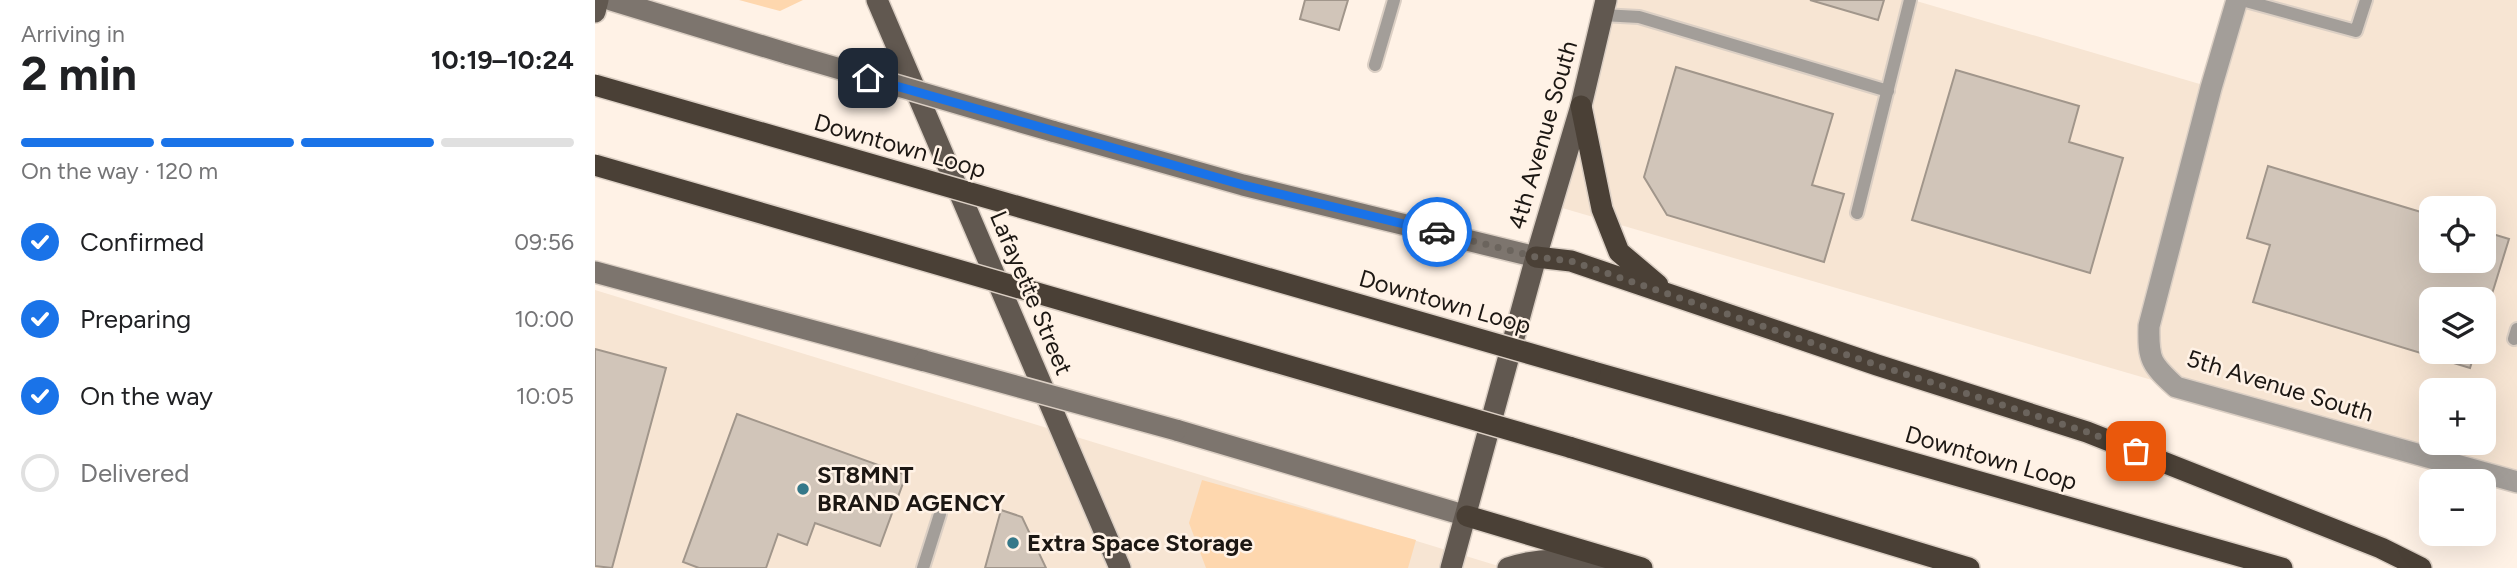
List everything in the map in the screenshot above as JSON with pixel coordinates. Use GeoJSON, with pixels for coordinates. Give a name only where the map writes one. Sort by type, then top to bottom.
{"type":"FeatureCollection","features":[{"type":"Feature","properties":{"kind":"highway","name":"Downtown Loop"},"geometry":{"type":"LineString","coordinates":[[595,85],[2282,568]]}},
{"type":"Feature","properties":{"kind":"highway"},"geometry":{"type":"LineString","coordinates":[[1581,106],[1602,209],[1619,253],[1654,283],[1697,304]]}},
{"type":"Feature","properties":{"kind":"highway"},"geometry":{"type":"LineString","coordinates":[[595,165],[1569,447],[1969,568]]}},
{"type":"Feature","properties":{"kind":"highway"},"geometry":{"type":"LineString","coordinates":[[1536,257],[1571,261],[2087,432],[2381,548],[2421,568]]}},
{"type":"Feature","properties":{"kind":"highway"},"geometry":{"type":"LineString","coordinates":[[1467,516],[1638,567]]}},
{"type":"Feature","properties":{"kind":"main road"},"geometry":{"type":"LineString","coordinates":[[595,12],[599,0]]}},
{"type":"Feature","properties":{"kind":"main road"},"geometry":{"type":"LineString","coordinates":[[611,0],[1243,185],[1536,257]]}},
{"type":"Feature","properties":{"kind":"main road","name":"Lafayette Street"},"geometry":{"type":"LineString","coordinates":[[877,0],[1120,568]]}},
{"type":"Feature","properties":{"kind":"main road","name":"4th Avenue South"},"geometry":{"type":"LineString","coordinates":[[1451,568],[1536,257],[1581,106],[1604,8]]}},
{"type":"Feature","properties":{"kind":"main road"},"geometry":{"type":"LineString","coordinates":[[595,272],[1176,430],[1467,516]]}},
{"type":"Feature","properties":{"kind":"main road"},"geometry":{"type":"LineString","coordinates":[[1507,568],[1564,558],[1638,567]]}},
{"type":"Feature","properties":{"kind":"street","name":"5th Avenue South"},"geometry":{"type":"LineString","coordinates":[[2239,0],[2211,88],[2149,326],[2149,348],[2155,367],[2176,387],[2517,482]]}},
{"type":"Feature","properties":{"kind":"lane"},"geometry":{"type":"LineString","coordinates":[[1375,65],[1394,0]]}},
{"type":"Feature","properties":{"kind":"lane"},"geometry":{"type":"LineString","coordinates":[[1857,213],[1910,0]]}},
{"type":"Feature","properties":{"kind":"lane"},"geometry":{"type":"LineString","coordinates":[[2239,0],[2356,31],[2366,0]]}},
{"type":"Feature","properties":{"kind":"lane"},"geometry":{"type":"LineString","coordinates":[[1604,8],[1888,92]]}},
{"type":"Feature","properties":{"kind":"lane"},"geometry":{"type":"LineString","coordinates":[[923,568],[940,514]]}},
{"type":"Feature","properties":{"kind":"shaded area"},"geometry":{"type":"Polygon","coordinates":[[[739,0],[803,0],[780,11],[739,0]]]}},
{"type":"Feature","properties":{"kind":"shaded area"},"geometry":{"type":"Polygon","coordinates":[[[1606,0],[1913,0],[2210,87],[2237,0],[2517,0],[2517,482],[2496,476],[2496,469],[2470,469],[2420,455],[2496,455],[2496,378],[2419,378],[2419,455],[2176,387],[1552,205],[1606,0]]]}},
{"type":"Feature","properties":{"kind":"shaded area"},"geometry":{"type":"Polygon","coordinates":[[[595,290],[1505,568],[595,568],[595,290]]]}},
{"type":"Feature","properties":{"kind":"shaded area"},"geometry":{"type":"Polygon","coordinates":[[[1202,480],[1416,540],[1408,568],[1206,568],[1189,523],[1202,480]]]}},
{"type":"Feature","properties":{"kind":"building"},"geometry":{"type":"Polygon","coordinates":[[[1305,0],[1348,0],[1339,30],[1300,19],[1305,0]]]}},
{"type":"Feature","properties":{"kind":"building"},"geometry":{"type":"Polygon","coordinates":[[[1810,0],[1884,0],[1878,20],[1810,0]]]}},
{"type":"Feature","properties":{"kind":"building"},"geometry":{"type":"Polygon","coordinates":[[[1676,67],[1833,114],[1812,185],[1844,194],[1824,262],[1667,215],[1644,177],[1676,67]]]}},
{"type":"Feature","properties":{"kind":"building"},"geometry":{"type":"Polygon","coordinates":[[[1956,70],[2079,106],[2069,142],[2123,158],[2090,273],[1912,220],[1956,70]]]}},
{"type":"Feature","properties":{"kind":"building"},"geometry":{"type":"Polygon","coordinates":[[[2268,166],[2419,211],[2419,273],[2496,273],[2496,235],[2509,239],[2494,287],[2419,287],[2419,352],[2253,302],[2270,245],[2247,238],[2268,166]]]}},
{"type":"Feature","properties":{"kind":"building"},"geometry":{"type":"Polygon","coordinates":[[[595,349],[666,368],[612,568],[595,566],[595,349]]]}},
{"type":"Feature","properties":{"kind":"building"},"geometry":{"type":"Polygon","coordinates":[[[737,414],[906,475],[880,546],[815,523],[807,545],[778,534],[766,568],[699,568],[683,562],[737,414]]]}},
{"type":"Feature","properties":{"kind":"building","name":"Extra Space Storage"},"geometry":{"type":"Polygon","coordinates":[[[1001,510],[1022,517],[1046,568],[985,568],[1001,510]]]}},
{"type":"Feature","properties":{"kind":"way so far"},"geometry":{"type":"LineString","coordinates":[[1437,232],[1536,257],[1571,261],[1877,365],[2087,432],[2136,451]]}},
{"type":"Feature","properties":{"kind":"place","name":"ST8MNT BRAND AGENCY"},"geometry":{"type":"Point","coordinates":[803,489]}},
{"type":"Feature","properties":{"kind":"place","name":"Extra Space Storage"},"geometry":{"type":"Point","coordinates":[1013,543]}},
{"type":"Feature","properties":{"kind":"route"},"geometry":{"type":"LineString","coordinates":[[868,78],[1243,185],[1437,232]]}}]}
